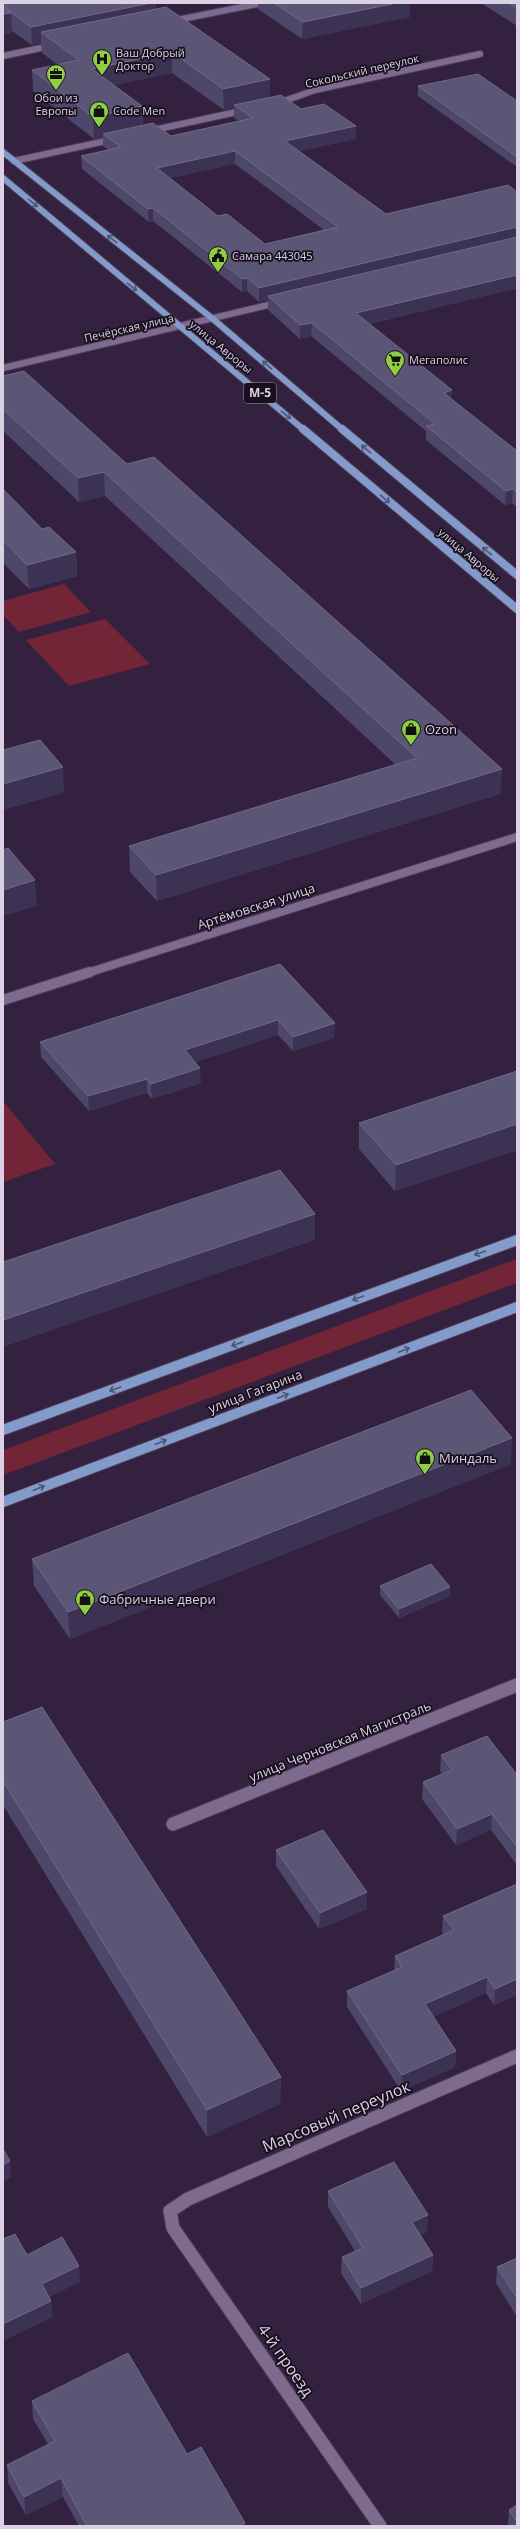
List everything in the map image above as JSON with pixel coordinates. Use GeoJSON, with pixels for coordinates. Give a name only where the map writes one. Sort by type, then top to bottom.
{"type":"FeatureCollection","features":[{"type":"Feature","properties":{"kind":"main road","name":"улица Авроры"},"geometry":{"type":"LineString","coordinates":[[3,152],[213,319],[517,576]]}},
{"type":"Feature","properties":{"kind":"main road","name":"улица Авроры"},"geometry":{"type":"LineString","coordinates":[[3,178],[517,609]]}},
{"type":"Feature","properties":{"kind":"main road"},"geometry":{"type":"LineString","coordinates":[[3,1430],[517,1240]]}},
{"type":"Feature","properties":{"kind":"main road","name":"улица Гагарина"},"geometry":{"type":"LineString","coordinates":[[3,1502],[517,1307]]}},
{"type":"Feature","properties":{"kind":"street"},"geometry":{"type":"LineString","coordinates":[[167,22],[262,3]]}},
{"type":"Feature","properties":{"kind":"street"},"geometry":{"type":"LineString","coordinates":[[3,56],[66,43]]}},
{"type":"Feature","properties":{"kind":"street","name":"Сокольский переулок"},"geometry":{"type":"LineString","coordinates":[[269,105],[315,90],[480,54]]}},
{"type":"Feature","properties":{"kind":"street"},"geometry":{"type":"LineString","coordinates":[[144,132],[254,108]]}},
{"type":"Feature","properties":{"kind":"street"},"geometry":{"type":"LineString","coordinates":[[14,161],[121,137]]}},
{"type":"Feature","properties":{"kind":"street","name":"Печёрская улица"},"geometry":{"type":"LineString","coordinates":[[3,368],[285,301]]}},
{"type":"Feature","properties":{"kind":"street","name":"Артёмовская улица"},"geometry":{"type":"LineString","coordinates":[[3,1000],[517,837]]}},
{"type":"Feature","properties":{"kind":"street","name":"улица Черновская Магистраль"},"geometry":{"type":"LineString","coordinates":[[173,1824],[517,1685]]}},
{"type":"Feature","properties":{"kind":"street","name":"Марсовый переулок"},"geometry":{"type":"LineString","coordinates":[[170,2211],[188,2199],[517,2056]]}},
{"type":"Feature","properties":{"kind":"street","name":"4-й проезд"},"geometry":{"type":"LineString","coordinates":[[170,2211],[173,2228],[380,2526]]}},
{"type":"Feature","properties":{"kind":"shaded area"},"geometry":{"type":"Polygon","coordinates":[[[64,584],[91,612],[19,632],[3,615],[3,601],[64,584]]]}},
{"type":"Feature","properties":{"kind":"shaded area"},"geometry":{"type":"Polygon","coordinates":[[[105,619],[150,664],[69,686],[26,640],[105,619]]]}},
{"type":"Feature","properties":{"kind":"shaded area"},"geometry":{"type":"Polygon","coordinates":[[[3,1101],[55,1164],[3,1182],[3,1101]]]}},
{"type":"Feature","properties":{"kind":"shaded area"},"geometry":{"type":"Polygon","coordinates":[[[517,1259],[517,1283],[3,1475],[3,1450],[517,1259]]]}},
{"type":"Feature","properties":{"kind":"building"},"geometry":{"type":"Polygon","coordinates":[[[3,3],[151,3],[31,27],[3,6],[3,3]]]}},
{"type":"Feature","properties":{"kind":"building"},"geometry":{"type":"Polygon","coordinates":[[[274,3],[397,3],[303,22],[274,3]]]}},
{"type":"Feature","properties":{"kind":"building"},"geometry":{"type":"Polygon","coordinates":[[[509,3],[517,3],[517,8],[509,3]]]}},
{"type":"Feature","properties":{"kind":"building"},"geometry":{"type":"Polygon","coordinates":[[[3,6],[11,13],[3,14],[3,6]]]}},
{"type":"Feature","properties":{"kind":"building"},"geometry":{"type":"Polygon","coordinates":[[[166,7],[270,79],[223,89],[172,52],[92,69],[142,106],[93,117],[32,70],[79,60],[41,32],[166,7]]]}},
{"type":"Feature","properties":{"kind":"building"},"geometry":{"type":"Polygon","coordinates":[[[478,74],[517,101],[517,157],[418,86],[478,74]]]}},
{"type":"Feature","properties":{"kind":"building"},"geometry":{"type":"Polygon","coordinates":[[[281,95],[301,109],[324,104],[356,126],[285,141],[386,214],[508,185],[517,192],[517,227],[259,288],[247,278],[242,279],[153,208],[148,209],[81,156],[121,147],[103,134],[153,123],[171,136],[253,118],[234,105],[281,95]],[[235,151],[157,168],[218,216],[227,214],[265,244],[338,227],[235,151]]]}},
{"type":"Feature","properties":{"kind":"building"},"geometry":{"type":"Polygon","coordinates":[[[517,237],[517,275],[356,313],[452,390],[444,393],[517,451],[517,493],[513,489],[506,491],[426,426],[435,424],[312,323],[300,325],[268,296],[517,237]]]}},
{"type":"Feature","properties":{"kind":"building"},"geometry":{"type":"Polygon","coordinates":[[[24,371],[127,464],[154,457],[502,769],[156,875],[129,846],[417,758],[104,472],[78,478],[3,409],[3,376],[24,371]]]}},
{"type":"Feature","properties":{"kind":"building"},"geometry":{"type":"Polygon","coordinates":[[[3,489],[42,529],[49,527],[76,552],[27,565],[3,540],[3,489]]]}},
{"type":"Feature","properties":{"kind":"building"},"geometry":{"type":"Polygon","coordinates":[[[40,740],[63,767],[3,784],[3,750],[40,740]]]}},
{"type":"Feature","properties":{"kind":"building"},"geometry":{"type":"Polygon","coordinates":[[[8,848],[35,880],[3,890],[3,850],[8,848]]]}},
{"type":"Feature","properties":{"kind":"building"},"geometry":{"type":"Polygon","coordinates":[[[280,964],[335,1023],[293,1037],[278,1020],[185,1050],[200,1068],[151,1084],[147,1079],[88,1096],[40,1042],[280,964]]]}},
{"type":"Feature","properties":{"kind":"building"},"geometry":{"type":"Polygon","coordinates":[[[517,1071],[517,1124],[396,1165],[359,1123],[517,1071]]]}},
{"type":"Feature","properties":{"kind":"building"},"geometry":{"type":"Polygon","coordinates":[[[280,1170],[315,1214],[3,1320],[3,1262],[280,1170]]]}},
{"type":"Feature","properties":{"kind":"building"},"geometry":{"type":"Polygon","coordinates":[[[471,1390],[512,1438],[68,1612],[32,1559],[471,1390]]]}},
{"type":"Feature","properties":{"kind":"building"},"geometry":{"type":"Polygon","coordinates":[[[431,1564],[450,1587],[399,1609],[380,1586],[431,1564]]]}},
{"type":"Feature","properties":{"kind":"building"},"geometry":{"type":"Polygon","coordinates":[[[42,1707],[281,2077],[207,2110],[3,1781],[3,1722],[42,1707]]]}},
{"type":"Feature","properties":{"kind":"building"},"geometry":{"type":"Polygon","coordinates":[[[487,1736],[517,1775],[517,1847],[492,1814],[457,1829],[423,1782],[452,1770],[441,1755],[487,1736]]]}},
{"type":"Feature","properties":{"kind":"building"},"geometry":{"type":"Polygon","coordinates":[[[323,1830],[367,1892],[320,1913],[276,1850],[323,1830]]]}},
{"type":"Feature","properties":{"kind":"building"},"geometry":{"type":"Polygon","coordinates":[[[517,1884],[517,1979],[495,1989],[487,1977],[425,2004],[456,2051],[402,2075],[347,1991],[402,1967],[395,1956],[454,1930],[443,1916],[517,1884]]]}},
{"type":"Feature","properties":{"kind":"building"},"geometry":{"type":"Polygon","coordinates":[[[3,2149],[10,2161],[3,2165],[3,2149]]]}},
{"type":"Feature","properties":{"kind":"building"},"geometry":{"type":"Polygon","coordinates":[[[394,2162],[428,2215],[412,2222],[433,2255],[361,2288],[342,2257],[363,2248],[328,2191],[394,2162]]]}},
{"type":"Feature","properties":{"kind":"building"},"geometry":{"type":"Polygon","coordinates":[[[15,2234],[27,2255],[62,2237],[79,2266],[42,2284],[51,2301],[3,2324],[3,2239],[15,2234]]]}},
{"type":"Feature","properties":{"kind":"building"},"geometry":{"type":"Polygon","coordinates":[[[517,2258],[517,2298],[497,2267],[517,2258]]]}},
{"type":"Feature","properties":{"kind":"building"},"geometry":{"type":"Polygon","coordinates":[[[128,2353],[187,2454],[201,2447],[245,2523],[240,2526],[87,2526],[61,2478],[24,2497],[7,2465],[55,2441],[32,2401],[128,2353]]]}},
{"type":"Feature","properties":{"kind":"building"},"geometry":{"type":"Polygon","coordinates":[[[517,2505],[517,2522],[509,2510],[517,2505]]]}},
{"type":"Feature","properties":{"kind":"place","name":"Ваш Добрый Доктор"},"geometry":{"type":"Point","coordinates":[102,76]}},
{"type":"Feature","properties":{"kind":"place","name":"Обои из Европы"},"geometry":{"type":"Point","coordinates":[56,91]}},
{"type":"Feature","properties":{"kind":"place","name":"Code Men"},"geometry":{"type":"Point","coordinates":[99,128]}},
{"type":"Feature","properties":{"kind":"place","name":"Самара 443045"},"geometry":{"type":"Point","coordinates":[218,273]}},
{"type":"Feature","properties":{"kind":"place","name":"Мегаполис"},"geometry":{"type":"Point","coordinates":[395,377]}},
{"type":"Feature","properties":{"kind":"place","name":"Ozon"},"geometry":{"type":"Point","coordinates":[411,746]}},
{"type":"Feature","properties":{"kind":"place","name":"Миндаль"},"geometry":{"type":"Point","coordinates":[425,1475]}},
{"type":"Feature","properties":{"kind":"place","name":"Фабричные двери"},"geometry":{"type":"Point","coordinates":[85,1616]}}]}
